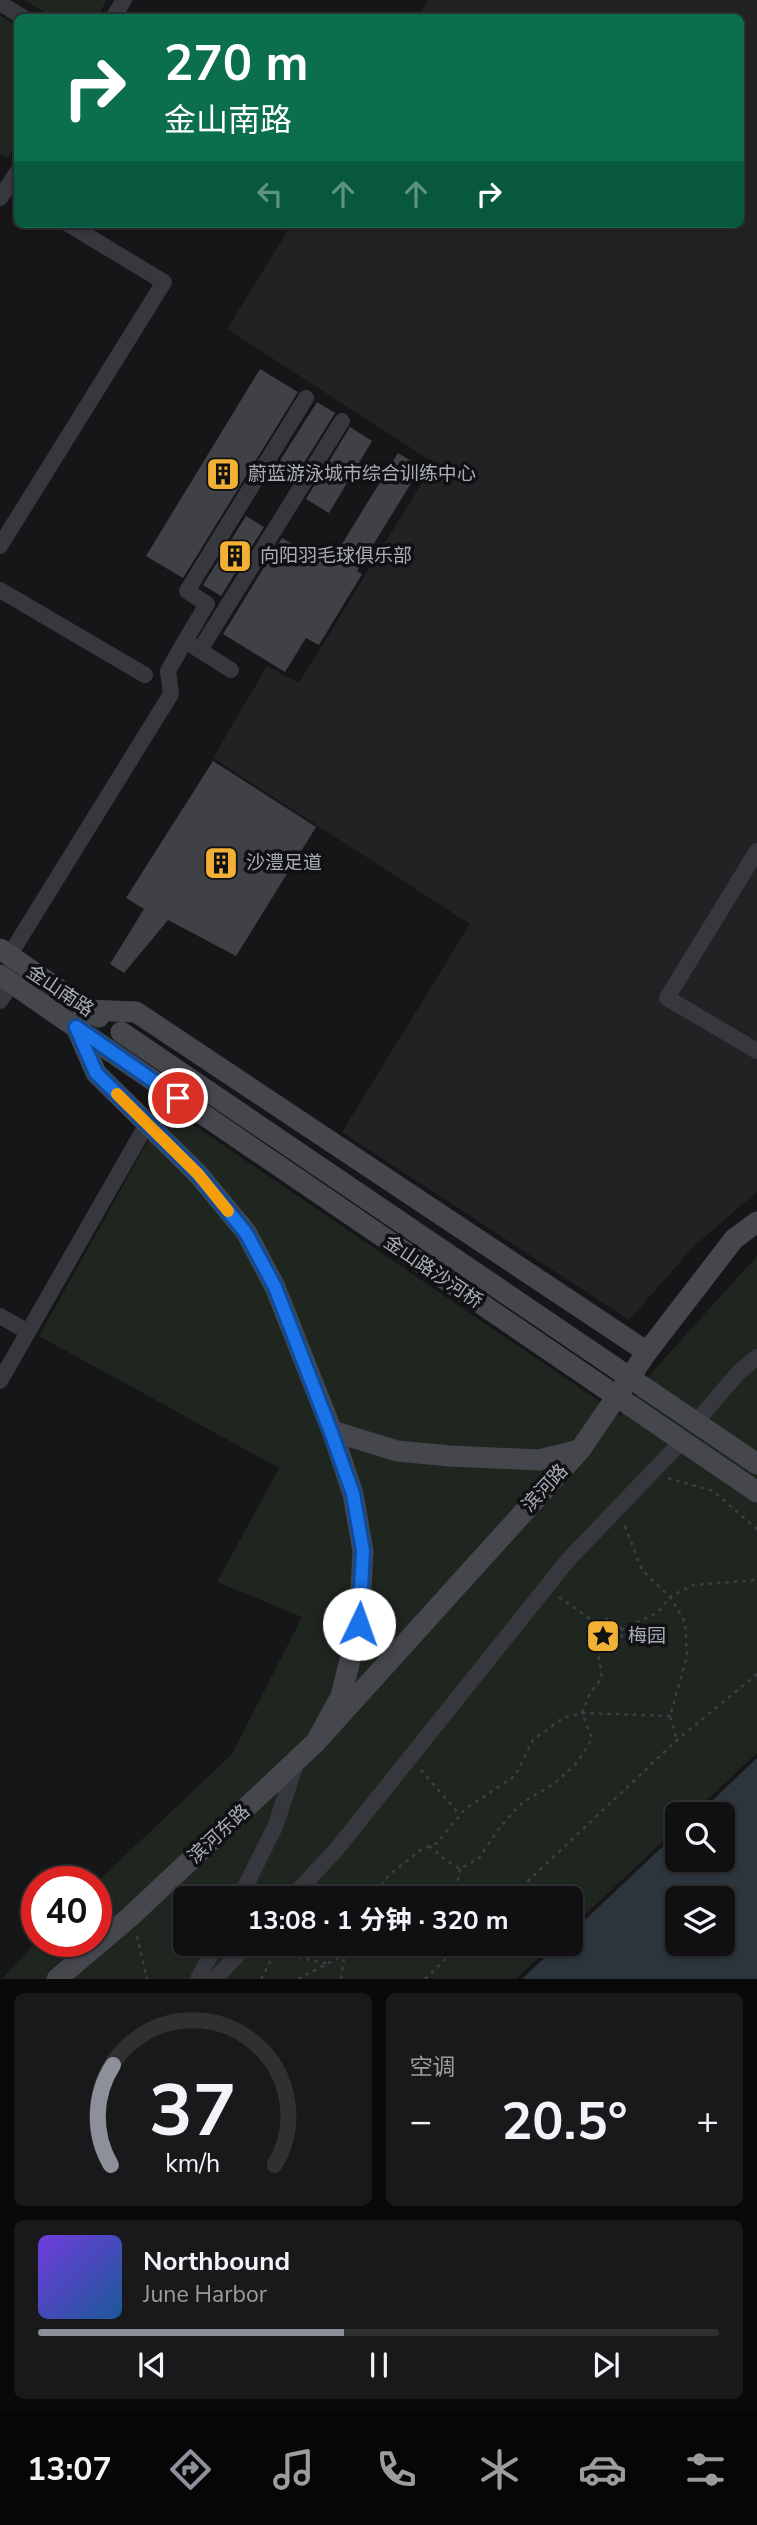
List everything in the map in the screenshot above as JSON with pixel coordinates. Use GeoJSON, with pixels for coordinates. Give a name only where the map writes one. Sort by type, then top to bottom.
{"type":"FeatureCollection","features":[{"type":"Feature","properties":{"kind":"street"},"geometry":{"type":"LineString","coordinates":[[0,3],[18,14]]}},
{"type":"Feature","properties":{"kind":"street"},"geometry":{"type":"LineString","coordinates":[[0,546],[164,282],[75,228]]}},
{"type":"Feature","properties":{"kind":"street"},"geometry":{"type":"LineString","coordinates":[[4,973],[170,694],[167,671],[207,604],[187,591],[306,398]]}},
{"type":"Feature","properties":{"kind":"street"},"geometry":{"type":"LineString","coordinates":[[200,650],[342,421]]}},
{"type":"Feature","properties":{"kind":"street"},"geometry":{"type":"LineString","coordinates":[[0,590],[145,675]]}},
{"type":"Feature","properties":{"kind":"street"},"geometry":{"type":"LineString","coordinates":[[185,641],[231,670]]}},
{"type":"Feature","properties":{"kind":"street"},"geometry":{"type":"LineString","coordinates":[[757,852],[667,998],[757,1051]]}},
{"type":"Feature","properties":{"kind":"street","name":"金山南路"},"geometry":{"type":"LineString","coordinates":[[4,973],[83,1018],[121,1032]]}},
{"type":"Feature","properties":{"kind":"street"},"geometry":{"type":"LineString","coordinates":[[316,1742],[341,1696],[359,1624],[363,1551],[353,1494],[275,1287],[246,1233],[198,1174],[96,1073],[83,1018],[136,1012],[647,1352]]}},
{"type":"Feature","properties":{"kind":"street","name":"金山南路"},"geometry":{"type":"LineString","coordinates":[[83,1018],[110,1051]]}},
{"type":"Feature","properties":{"kind":"street","name":"金山路沙河桥"},"geometry":{"type":"LineString","coordinates":[[121,1032],[757,1464]]}},
{"type":"Feature","properties":{"kind":"street","name":"金山路沙河桥"},"geometry":{"type":"LineString","coordinates":[[110,1051],[757,1492]]}},
{"type":"Feature","properties":{"kind":"street"},"geometry":{"type":"LineString","coordinates":[[0,1381],[147,1124]]}},
{"type":"Feature","properties":{"kind":"street","name":"滨河路"},"geometry":{"type":"LineString","coordinates":[[316,1742],[580,1450],[647,1352],[734,1239],[757,1222]]}},
{"type":"Feature","properties":{"kind":"street"},"geometry":{"type":"LineString","coordinates":[[0,1316],[28,1332]]}},
{"type":"Feature","properties":{"kind":"street"},"geometry":{"type":"LineString","coordinates":[[696,1422],[739,1372],[757,1357]]}},
{"type":"Feature","properties":{"kind":"street"},"geometry":{"type":"LineString","coordinates":[[331,1432],[397,1451],[450,1456],[539,1460],[580,1450]]}},
{"type":"Feature","properties":{"kind":"street"},"geometry":{"type":"LineString","coordinates":[[302,1886],[336,1850],[568,1560],[682,1441]]}},
{"type":"Feature","properties":{"kind":"street","name":"滨河东路"},"geometry":{"type":"LineString","coordinates":[[57,1979],[131,1916],[316,1742]]}},
{"type":"Feature","properties":{"kind":"street"},"geometry":{"type":"LineString","coordinates":[[245,1886],[275,1826],[297,1761]]}},
{"type":"Feature","properties":{"kind":"street"},"geometry":{"type":"LineString","coordinates":[[198,1979],[210,1956]]}},
{"type":"Feature","properties":{"kind":"street"},"geometry":{"type":"LineString","coordinates":[[215,1979],[237,1956]]}},
{"type":"Feature","properties":{"kind":"path"},"geometry":{"type":"LineString","coordinates":[[655,1469],[662,1476],[713,1491],[757,1529]]}},
{"type":"Feature","properties":{"kind":"path"},"geometry":{"type":"LineString","coordinates":[[612,1514],[628,1528],[642,1570],[670,1597],[685,1622],[687,1656],[670,1716],[677,1740]]}},
{"type":"Feature","properties":{"kind":"path"},"geometry":{"type":"LineString","coordinates":[[621,1630],[657,1613],[670,1597],[693,1585],[757,1580]]}},
{"type":"Feature","properties":{"kind":"path"},"geometry":{"type":"LineString","coordinates":[[545,1588],[596,1623],[610,1620],[621,1630]]}},
{"type":"Feature","properties":{"kind":"path"},"geometry":{"type":"LineString","coordinates":[[457,1886],[460,1869],[479,1858],[500,1827],[522,1803],[555,1783],[577,1763],[593,1739],[582,1713],[590,1693],[602,1678],[597,1662],[597,1645],[592,1637],[596,1623]]}},
{"type":"Feature","properties":{"kind":"path"},"geometry":{"type":"LineString","coordinates":[[597,1645],[606,1648],[614,1646],[620,1639],[621,1630]]}},
{"type":"Feature","properties":{"kind":"path"},"geometry":{"type":"LineString","coordinates":[[523,1886],[677,1740],[757,1674]]}},
{"type":"Feature","properties":{"kind":"path"},"geometry":{"type":"LineString","coordinates":[[381,1886],[389,1875],[422,1849],[437,1843],[465,1809],[515,1776],[533,1740],[563,1718],[582,1713],[670,1716]]}},
{"type":"Feature","properties":{"kind":"path"},"geometry":{"type":"LineString","coordinates":[[410,1758],[460,1815]]}},
{"type":"Feature","properties":{"kind":"path"},"geometry":{"type":"LineString","coordinates":[[429,1846],[460,1869]]}},
{"type":"Feature","properties":{"kind":"path"},"geometry":{"type":"LineString","coordinates":[[131,1916],[147,1979]]}},
{"type":"Feature","properties":{"kind":"path"},"geometry":{"type":"LineString","coordinates":[[261,1979],[273,1956]]}},
{"type":"Feature","properties":{"kind":"path"},"geometry":{"type":"LineString","coordinates":[[293,1956],[328,1964]]}},
{"type":"Feature","properties":{"kind":"path"},"geometry":{"type":"LineString","coordinates":[[298,1979],[342,1956]]}},
{"type":"Feature","properties":{"kind":"path"},"geometry":{"type":"LineString","coordinates":[[341,1979],[344,1956]]}},
{"type":"Feature","properties":{"kind":"path"},"geometry":{"type":"LineString","coordinates":[[425,1979],[449,1956]]}},
{"type":"Feature","properties":{"kind":"shaded area"},"geometry":{"type":"Polygon","coordinates":[[[24,0],[107,0],[100,12],[90,14],[44,12],[24,0]]]}},
{"type":"Feature","properties":{"kind":"shaded area"},"geometry":{"type":"Polygon","coordinates":[[[429,0],[757,0],[757,1192],[695,1245],[629,1320],[342,1132],[470,924],[213,758],[267,666],[299,683],[434,463],[227,329],[290,228],[744,228],[744,14],[420,14],[429,0]]]}},
{"type":"Feature","properties":{"kind":"shaded area"},"geometry":{"type":"Polygon","coordinates":[[[0,15],[14,24],[14,147],[8,158],[0,153],[0,15]]]}},
{"type":"Feature","properties":{"kind":"shaded area"},"geometry":{"type":"Polygon","coordinates":[[[167,1107],[621,1416],[654,1370],[757,1256],[757,1753],[705,1802],[665,1802],[665,1839],[583,1917],[583,1886],[173,1886],[173,1956],[540,1956],[516,1979],[2,1979],[22,1957],[112,1957],[112,1868],[232,1754],[302,1617],[217,1582],[279,1468],[39,1336],[167,1107]]]}},
{"type":"Feature","properties":{"kind":"shaded area"},"geometry":{"type":"Polygon","coordinates":[[[757,1758],[757,1979],[522,1979],[546,1956],[583,1956],[583,1922],[665,1844],[665,1872],[735,1872],[735,1802],[711,1802],[757,1758]]]}},
{"type":"Feature","properties":{"kind":"building","name":"蔚蓝游泳城市综合训练中心"},"geometry":{"type":"Polygon","coordinates":[[[260,369],[298,392],[183,578],[146,556],[260,369]]]}},
{"type":"Feature","properties":{"kind":"building"},"geometry":{"type":"Polygon","coordinates":[[[317,402],[335,413],[292,482],[274,470],[317,402]]]}},
{"type":"Feature","properties":{"kind":"building"},"geometry":{"type":"Polygon","coordinates":[[[350,427],[372,441],[329,513],[306,499],[350,427]]]}},
{"type":"Feature","properties":{"kind":"building"},"geometry":{"type":"Polygon","coordinates":[[[398,453],[421,467],[357,571],[362,574],[319,645],[306,638],[285,672],[223,634],[282,538],[311,554],[316,546],[334,557],[398,453]]]}},
{"type":"Feature","properties":{"kind":"building","name":"向阳羽毛球俱乐部"},"geometry":{"type":"Polygon","coordinates":[[[246,516],[264,527],[221,596],[203,585],[246,516]]]}},
{"type":"Feature","properties":{"kind":"building","name":"沙澧足道"},"geometry":{"type":"Polygon","coordinates":[[[213,761],[316,827],[236,956],[168,920],[124,973],[110,964],[144,909],[126,898],[213,761]]]}},
{"type":"Feature","properties":{"kind":"slow traffic"},"geometry":{"type":"LineString","coordinates":[[117,1094],[198,1174],[228,1211]]}},
{"type":"Feature","properties":{"kind":"place","name":"蔚蓝游泳城市综合训练中心"},"geometry":{"type":"Point","coordinates":[223,474]}},
{"type":"Feature","properties":{"kind":"place","name":"向阳羽毛球俱乐部"},"geometry":{"type":"Point","coordinates":[235,556]}},
{"type":"Feature","properties":{"kind":"place","name":"沙澧足道"},"geometry":{"type":"Point","coordinates":[221,863]}},
{"type":"Feature","properties":{"kind":"place","name":"梅园"},"geometry":{"type":"Point","coordinates":[603,1636]}},
{"type":"Feature","properties":{"kind":"route"},"geometry":{"type":"LineString","coordinates":[[178,1098],[76,1027],[96,1073],[198,1174],[246,1233],[275,1287],[353,1494],[363,1551],[359,1624]]}}]}
